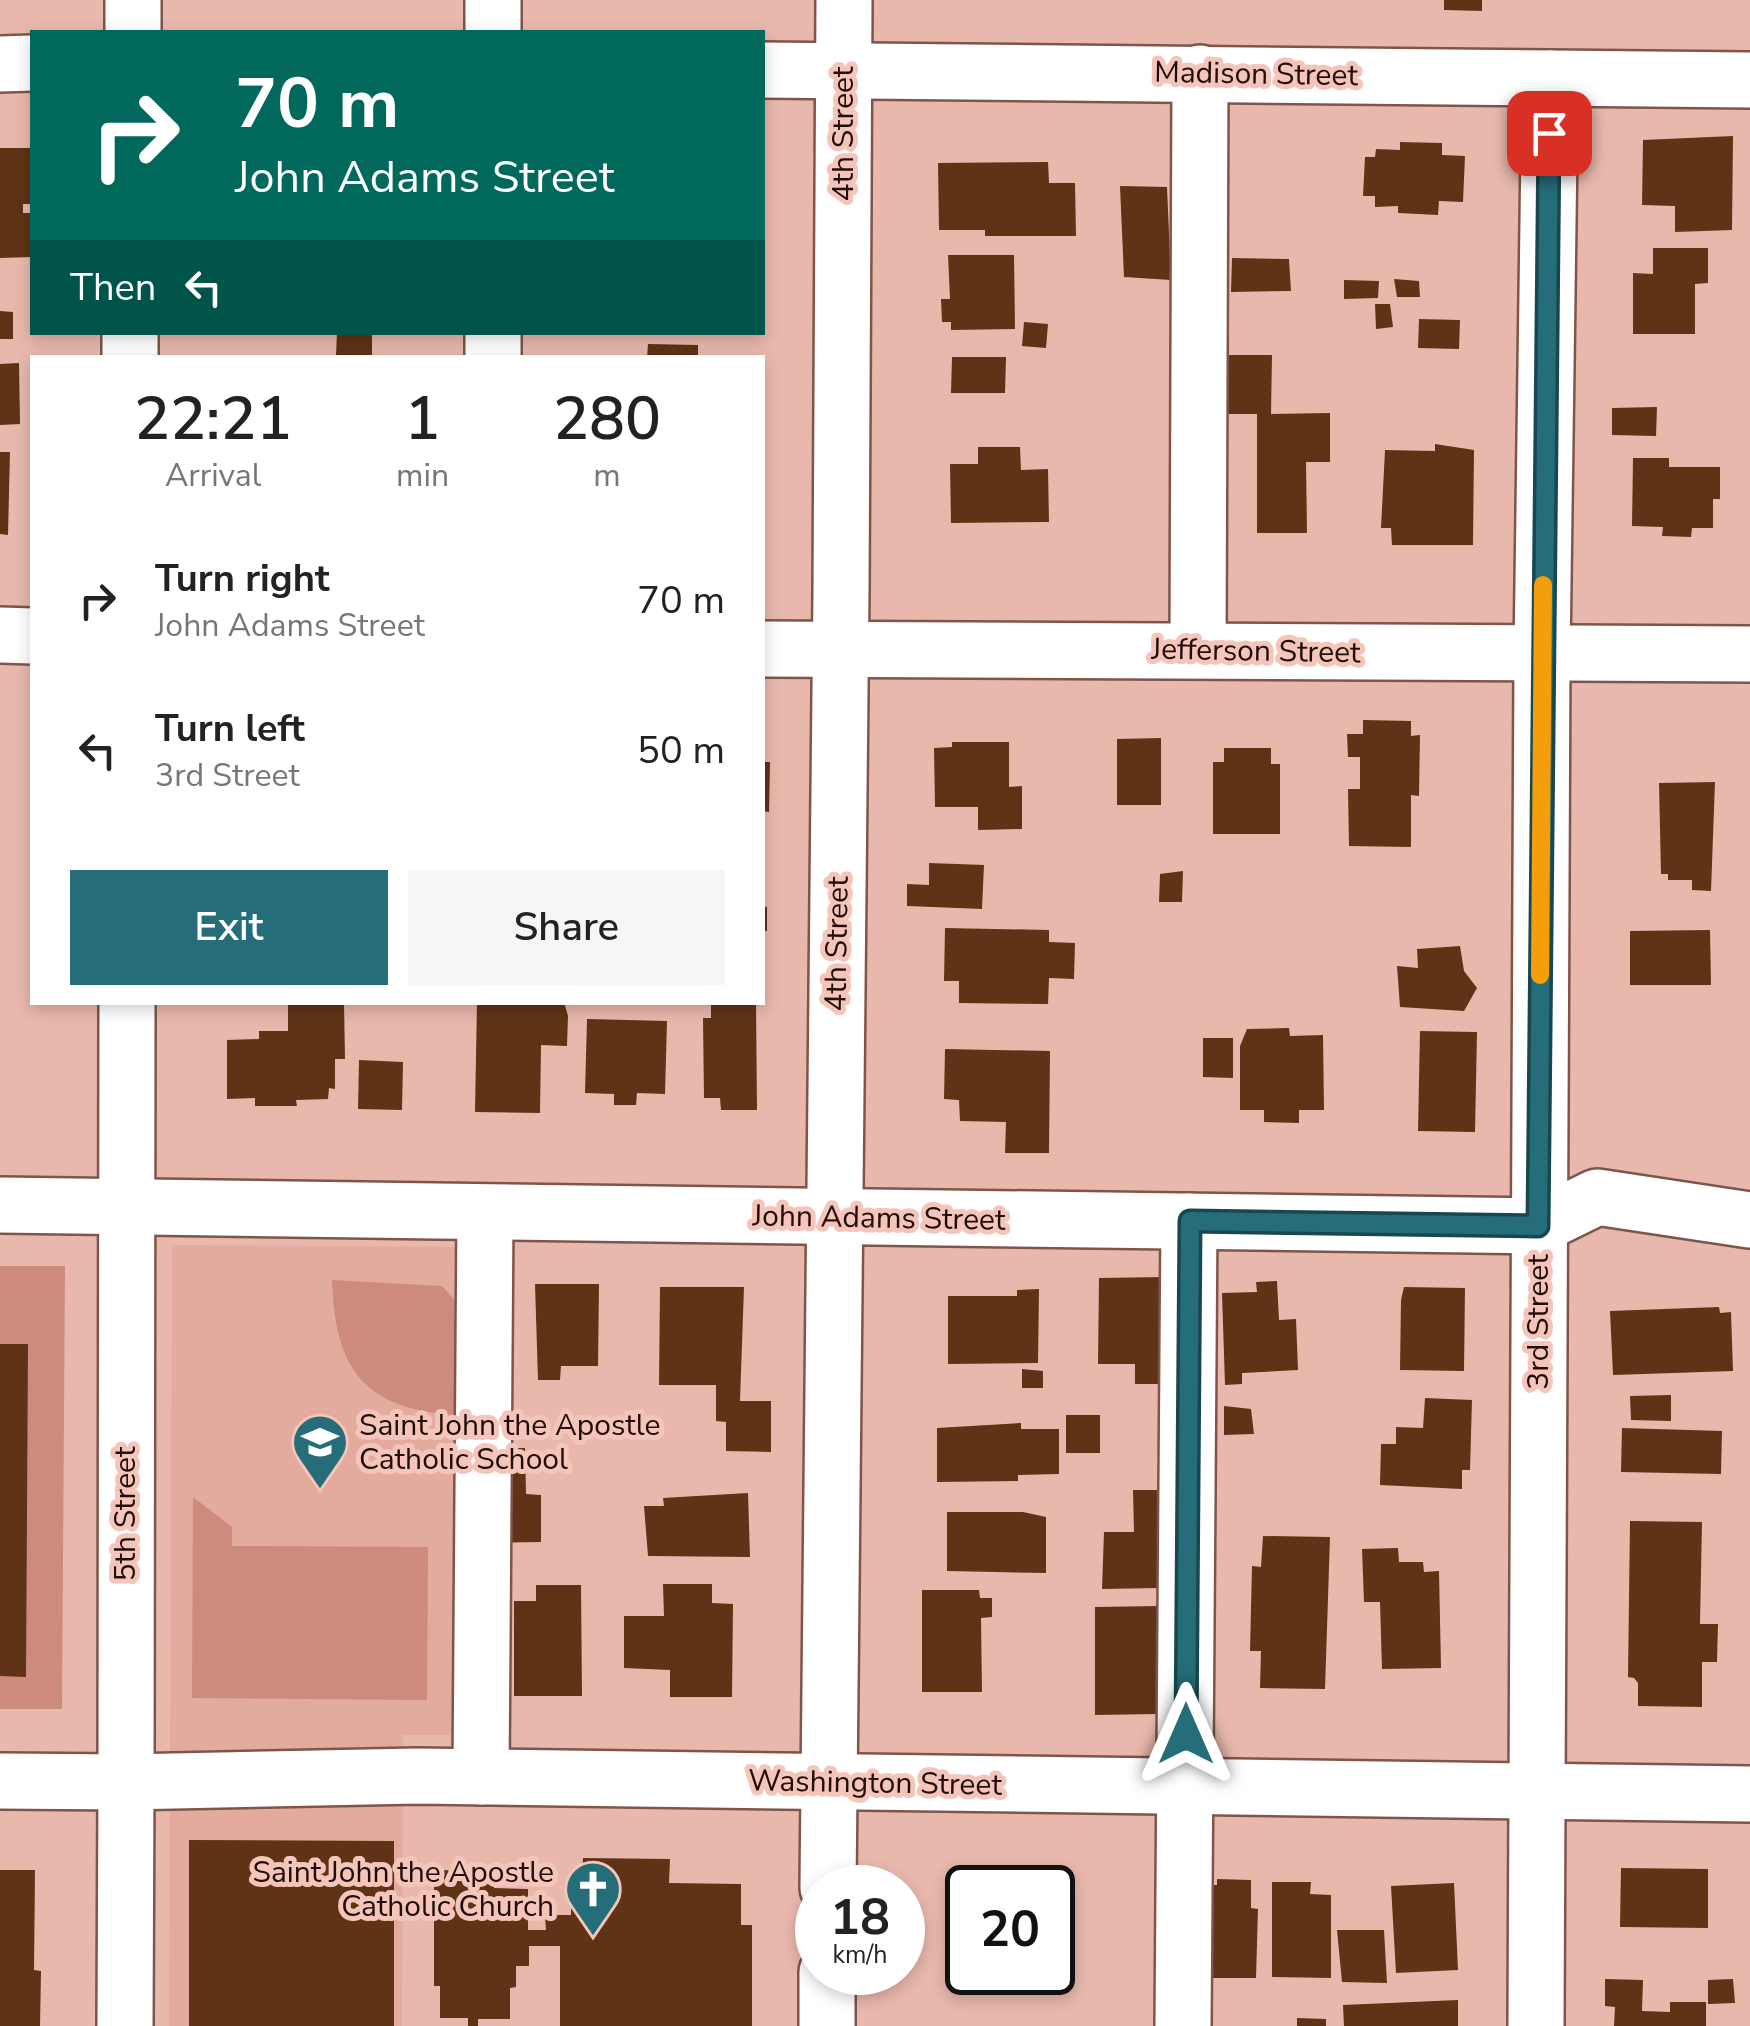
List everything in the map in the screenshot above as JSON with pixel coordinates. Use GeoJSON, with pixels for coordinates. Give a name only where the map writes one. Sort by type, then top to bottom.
{"type":"FeatureCollection","features":[{"type":"Feature","properties":{"kind":"street"},"geometry":{"type":"LineString","coordinates":[[133,0],[133,30]]}},
{"type":"Feature","properties":{"kind":"street"},"geometry":{"type":"LineString","coordinates":[[493,0],[493,30]]}},
{"type":"Feature","properties":{"kind":"street","name":"4th Street"},"geometry":{"type":"LineString","coordinates":[[828,1865],[844,0]]}},
{"type":"Feature","properties":{"kind":"street"},"geometry":{"type":"LineString","coordinates":[[0,64],[30,64]]}},
{"type":"Feature","properties":{"kind":"street","name":"Madison Street"},"geometry":{"type":"LineString","coordinates":[[765,70],[1750,80]]}},
{"type":"Feature","properties":{"kind":"street"},"geometry":{"type":"LineString","coordinates":[[1198,649],[1200,73]]}},
{"type":"Feature","properties":{"kind":"street","name":"3rd Street"},"geometry":{"type":"LineString","coordinates":[[1536,2026],[1542,654],[1550,78]]}},
{"type":"Feature","properties":{"kind":"street"},"geometry":{"type":"LineString","coordinates":[[0,635],[30,636]]}},
{"type":"Feature","properties":{"kind":"street","name":"Jefferson Street"},"geometry":{"type":"LineString","coordinates":[[765,649],[1750,654]]}},
{"type":"Feature","properties":{"kind":"street","name":"5th Street"},"geometry":{"type":"LineString","coordinates":[[125,2026],[127,1005]]}},
{"type":"Feature","properties":{"kind":"street","name":"John Adams Street"},"geometry":{"type":"LineString","coordinates":[[0,1205],[1538,1226],[1598,1197],[1750,1220]]}},
{"type":"Feature","properties":{"kind":"street"},"geometry":{"type":"LineString","coordinates":[[481,1777],[484,1213]]}},
{"type":"Feature","properties":{"kind":"street"},"geometry":{"type":"LineString","coordinates":[[1183,2026],[1190,1221]]}},
{"type":"Feature","properties":{"kind":"street","name":"Washington Street"},"geometry":{"type":"LineString","coordinates":[[0,1781],[481,1777],[1750,1794]]}},
{"type":"Feature","properties":{"kind":"street"},"geometry":{"type":"LineString","coordinates":[[827,1995],[827,2026]]}},
{"type":"Feature","properties":{"kind":"shaded area","name":"Saint John the Apostle Catholic School"},"geometry":{"type":"Polygon","coordinates":[[[172,1245],[470,1247],[468,1735],[403,1735],[402,2026],[169,2026],[172,1245]]]}},
{"type":"Feature","properties":{"kind":"shaded area"},"geometry":{"type":"Polygon","coordinates":[[[0,1266],[65,1266],[62,1709],[0,1709],[0,1266]]]}},
{"type":"Feature","properties":{"kind":"shaded area"},"geometry":{"type":"Polygon","coordinates":[[[332,1280],[442,1286],[458,1304],[454,1415],[397,1403],[360,1378],[339,1337],[332,1280]]]}},
{"type":"Feature","properties":{"kind":"shaded area"},"geometry":{"type":"Polygon","coordinates":[[[193,1497],[232,1527],[232,1546],[428,1547],[427,1700],[192,1698],[193,1497]]]}},
{"type":"Feature","properties":{"kind":"building"},"geometry":{"type":"Polygon","coordinates":[[[1444,0],[1482,0],[1482,11],[1444,10],[1444,0]]]}},
{"type":"Feature","properties":{"kind":"building"},"geometry":{"type":"Polygon","coordinates":[[[1733,136],[1732,230],[1675,232],[1675,206],[1642,205],[1643,140],[1733,136]]]}},
{"type":"Feature","properties":{"kind":"building"},"geometry":{"type":"Polygon","coordinates":[[[1400,142],[1442,143],[1442,155],[1465,156],[1463,202],[1439,201],[1438,215],[1398,213],[1398,206],[1375,207],[1375,196],[1363,196],[1365,157],[1375,157],[1376,149],[1400,150],[1400,142]]]}},
{"type":"Feature","properties":{"kind":"building"},"geometry":{"type":"Polygon","coordinates":[[[0,148],[30,148],[30,204],[23,204],[23,213],[30,213],[30,257],[0,258],[0,148]]]}},
{"type":"Feature","properties":{"kind":"building"},"geometry":{"type":"Polygon","coordinates":[[[1048,162],[1049,183],[1075,183],[1076,236],[985,236],[985,230],[939,230],[938,163],[1048,162]]]}},
{"type":"Feature","properties":{"kind":"building"},"geometry":{"type":"Polygon","coordinates":[[[1120,186],[1167,187],[1171,280],[1124,277],[1120,186]]]}},
{"type":"Feature","properties":{"kind":"building"},"geometry":{"type":"Polygon","coordinates":[[[1653,248],[1708,248],[1708,283],[1695,284],[1695,334],[1633,334],[1633,273],[1653,274],[1653,248]]]}},
{"type":"Feature","properties":{"kind":"building"},"geometry":{"type":"Polygon","coordinates":[[[948,255],[1014,255],[1015,329],[951,330],[951,322],[942,322],[941,299],[950,299],[948,255]]]}},
{"type":"Feature","properties":{"kind":"building"},"geometry":{"type":"Polygon","coordinates":[[[1232,258],[1289,259],[1291,291],[1231,292],[1232,258]]]}},
{"type":"Feature","properties":{"kind":"building"},"geometry":{"type":"Polygon","coordinates":[[[1394,279],[1419,281],[1420,297],[1397,297],[1394,279]]]}},
{"type":"Feature","properties":{"kind":"building"},"geometry":{"type":"Polygon","coordinates":[[[1344,280],[1379,281],[1378,298],[1344,299],[1344,280]]]}},
{"type":"Feature","properties":{"kind":"building"},"geometry":{"type":"Polygon","coordinates":[[[1375,304],[1390,304],[1393,327],[1376,329],[1375,304]]]}},
{"type":"Feature","properties":{"kind":"building"},"geometry":{"type":"Polygon","coordinates":[[[0,311],[13,312],[13,339],[0,339],[0,311]]]}},
{"type":"Feature","properties":{"kind":"building"},"geometry":{"type":"Polygon","coordinates":[[[1419,319],[1460,320],[1459,349],[1418,348],[1419,319]]]}},
{"type":"Feature","properties":{"kind":"building"},"geometry":{"type":"Polygon","coordinates":[[[1024,322],[1048,324],[1046,348],[1022,346],[1024,322]]]}},
{"type":"Feature","properties":{"kind":"building"},"geometry":{"type":"Polygon","coordinates":[[[337,335],[372,335],[372,355],[336,355],[337,335]]]}},
{"type":"Feature","properties":{"kind":"building"},"geometry":{"type":"Polygon","coordinates":[[[648,344],[698,345],[698,355],[647,355],[648,344]]]}},
{"type":"Feature","properties":{"kind":"building"},"geometry":{"type":"Polygon","coordinates":[[[1227,355],[1272,355],[1271,414],[1330,413],[1330,462],[1306,462],[1307,533],[1257,533],[1257,414],[1227,414],[1227,355]]]}},
{"type":"Feature","properties":{"kind":"building"},"geometry":{"type":"Polygon","coordinates":[[[952,357],[1006,357],[1005,393],[951,393],[952,357]]]}},
{"type":"Feature","properties":{"kind":"building"},"geometry":{"type":"Polygon","coordinates":[[[19,363],[20,424],[0,425],[0,364],[19,363]]]}},
{"type":"Feature","properties":{"kind":"building"},"geometry":{"type":"Polygon","coordinates":[[[1657,407],[1656,436],[1612,435],[1612,408],[1657,407]]]}},
{"type":"Feature","properties":{"kind":"building"},"geometry":{"type":"Polygon","coordinates":[[[1435,444],[1474,450],[1473,545],[1392,545],[1391,528],[1381,528],[1385,450],[1435,451],[1435,444]]]}},
{"type":"Feature","properties":{"kind":"building"},"geometry":{"type":"Polygon","coordinates":[[[978,447],[1020,447],[1021,470],[1048,469],[1049,522],[951,523],[950,464],[978,464],[978,447]]]}},
{"type":"Feature","properties":{"kind":"building"},"geometry":{"type":"Polygon","coordinates":[[[0,452],[10,452],[8,535],[0,534],[0,452]]]}},
{"type":"Feature","properties":{"kind":"building"},"geometry":{"type":"Polygon","coordinates":[[[1633,458],[1669,458],[1669,467],[1720,467],[1720,499],[1713,499],[1713,528],[1692,528],[1691,537],[1662,536],[1663,527],[1632,526],[1633,458]]]}},
{"type":"Feature","properties":{"kind":"building"},"geometry":{"type":"Polygon","coordinates":[[[1363,720],[1411,721],[1411,736],[1420,735],[1419,796],[1411,795],[1411,847],[1349,846],[1348,789],[1360,789],[1360,757],[1348,757],[1347,734],[1363,734],[1363,720]]]}},
{"type":"Feature","properties":{"kind":"building"},"geometry":{"type":"Polygon","coordinates":[[[1161,738],[1161,805],[1117,805],[1117,739],[1161,738]]]}},
{"type":"Feature","properties":{"kind":"building"},"geometry":{"type":"Polygon","coordinates":[[[952,742],[1009,742],[1009,787],[1022,786],[1022,829],[978,830],[978,807],[935,807],[934,748],[952,747],[952,742]]]}},
{"type":"Feature","properties":{"kind":"building"},"geometry":{"type":"Polygon","coordinates":[[[1224,748],[1271,748],[1271,764],[1280,764],[1280,834],[1213,834],[1213,762],[1224,762],[1224,748]]]}},
{"type":"Feature","properties":{"kind":"building"},"geometry":{"type":"Polygon","coordinates":[[[765,762],[770,762],[769,812],[765,811],[765,762]]]}},
{"type":"Feature","properties":{"kind":"building"},"geometry":{"type":"Polygon","coordinates":[[[1715,782],[1711,891],[1692,890],[1692,880],[1668,880],[1668,874],[1661,874],[1659,783],[1715,782]]]}},
{"type":"Feature","properties":{"kind":"building"},"geometry":{"type":"Polygon","coordinates":[[[929,863],[984,865],[982,909],[907,906],[907,884],[929,885],[929,863]]]}},
{"type":"Feature","properties":{"kind":"building"},"geometry":{"type":"Polygon","coordinates":[[[1183,871],[1182,902],[1159,902],[1160,874],[1183,871]]]}},
{"type":"Feature","properties":{"kind":"building"},"geometry":{"type":"Polygon","coordinates":[[[945,928],[1049,930],[1049,942],[1075,943],[1074,979],[1049,978],[1048,1004],[959,1003],[959,981],[944,981],[945,928]]]}},
{"type":"Feature","properties":{"kind":"building"},"geometry":{"type":"Polygon","coordinates":[[[1710,930],[1711,985],[1630,985],[1630,931],[1710,930]]]}},
{"type":"Feature","properties":{"kind":"building"},"geometry":{"type":"Polygon","coordinates":[[[1460,946],[1464,971],[1477,988],[1464,1011],[1400,1007],[1397,966],[1418,968],[1417,949],[1460,946]]]}},
{"type":"Feature","properties":{"kind":"building"},"geometry":{"type":"Polygon","coordinates":[[[288,1005],[344,1005],[345,1059],[335,1059],[335,1089],[329,1088],[328,1099],[296,1100],[297,1106],[255,1106],[255,1098],[227,1099],[227,1040],[259,1039],[259,1031],[288,1031],[288,1005]]]}},
{"type":"Feature","properties":{"kind":"building"},"geometry":{"type":"Polygon","coordinates":[[[477,1005],[565,1005],[567,1046],[541,1045],[540,1113],[475,1112],[477,1005]]]}},
{"type":"Feature","properties":{"kind":"building"},"geometry":{"type":"Polygon","coordinates":[[[711,1005],[756,1005],[757,1110],[721,1110],[720,1098],[704,1098],[703,1018],[711,1018],[711,1005]]]}},
{"type":"Feature","properties":{"kind":"building"},"geometry":{"type":"Polygon","coordinates":[[[587,1019],[667,1021],[665,1094],[637,1093],[636,1105],[614,1105],[614,1094],[585,1093],[587,1019]]]}},
{"type":"Feature","properties":{"kind":"building"},"geometry":{"type":"Polygon","coordinates":[[[1289,1028],[1290,1036],[1323,1035],[1324,1110],[1299,1110],[1299,1123],[1264,1122],[1264,1110],[1240,1110],[1240,1046],[1247,1029],[1289,1028]]]}},
{"type":"Feature","properties":{"kind":"building"},"geometry":{"type":"Polygon","coordinates":[[[1420,1031],[1477,1032],[1475,1132],[1418,1131],[1420,1031]]]}},
{"type":"Feature","properties":{"kind":"building"},"geometry":{"type":"Polygon","coordinates":[[[1203,1038],[1233,1038],[1233,1078],[1203,1077],[1203,1038]]]}},
{"type":"Feature","properties":{"kind":"building"},"geometry":{"type":"Polygon","coordinates":[[[945,1049],[1050,1051],[1049,1153],[1005,1153],[1006,1122],[960,1121],[959,1100],[944,1099],[945,1049]]]}},
{"type":"Feature","properties":{"kind":"building"},"geometry":{"type":"Polygon","coordinates":[[[359,1060],[403,1062],[402,1110],[358,1109],[359,1060]]]}},
{"type":"Feature","properties":{"kind":"building"},"geometry":{"type":"Polygon","coordinates":[[[1164,1277],[1163,1384],[1135,1384],[1135,1364],[1098,1364],[1099,1278],[1164,1277]]]}},
{"type":"Feature","properties":{"kind":"building"},"geometry":{"type":"Polygon","coordinates":[[[1277,1281],[1279,1320],[1296,1319],[1298,1370],[1242,1373],[1242,1384],[1225,1385],[1222,1293],[1257,1292],[1256,1282],[1277,1281]]]}},
{"type":"Feature","properties":{"kind":"building"},"geometry":{"type":"Polygon","coordinates":[[[535,1284],[599,1284],[598,1366],[561,1366],[560,1380],[538,1380],[535,1284]]]}},
{"type":"Feature","properties":{"kind":"building"},"geometry":{"type":"Polygon","coordinates":[[[660,1287],[744,1287],[740,1401],[771,1401],[771,1452],[726,1451],[726,1422],[716,1421],[716,1385],[659,1385],[660,1287]]]}},
{"type":"Feature","properties":{"kind":"building"},"geometry":{"type":"Polygon","coordinates":[[[1404,1287],[1465,1288],[1464,1371],[1400,1370],[1404,1287]]]}},
{"type":"Feature","properties":{"kind":"building"},"geometry":{"type":"Polygon","coordinates":[[[1039,1289],[1038,1363],[948,1364],[948,1296],[1017,1296],[1017,1290],[1039,1289]]]}},
{"type":"Feature","properties":{"kind":"building"},"geometry":{"type":"Polygon","coordinates":[[[1719,1307],[1720,1313],[1731,1312],[1733,1371],[1613,1375],[1610,1311],[1719,1307]]]}},
{"type":"Feature","properties":{"kind":"building"},"geometry":{"type":"Polygon","coordinates":[[[0,1344],[28,1344],[26,1677],[0,1676],[0,1344]]]}},
{"type":"Feature","properties":{"kind":"building"},"geometry":{"type":"Polygon","coordinates":[[[1022,1369],[1043,1371],[1043,1388],[1022,1388],[1022,1369]]]}},
{"type":"Feature","properties":{"kind":"building"},"geometry":{"type":"Polygon","coordinates":[[[1671,1395],[1671,1421],[1631,1420],[1630,1396],[1671,1395]]]}},
{"type":"Feature","properties":{"kind":"building"},"geometry":{"type":"Polygon","coordinates":[[[1425,1398],[1472,1400],[1470,1470],[1462,1470],[1462,1489],[1380,1485],[1381,1444],[1396,1444],[1396,1427],[1423,1428],[1425,1398]]]}},
{"type":"Feature","properties":{"kind":"building"},"geometry":{"type":"Polygon","coordinates":[[[1224,1406],[1251,1409],[1254,1434],[1224,1435],[1224,1406]]]}},
{"type":"Feature","properties":{"kind":"building"},"geometry":{"type":"Polygon","coordinates":[[[1066,1415],[1100,1415],[1100,1453],[1066,1453],[1066,1415]]]}},
{"type":"Feature","properties":{"kind":"building"},"geometry":{"type":"Polygon","coordinates":[[[1021,1423],[1021,1429],[1059,1429],[1059,1474],[1018,1475],[1018,1481],[937,1482],[937,1428],[1021,1423]]]}},
{"type":"Feature","properties":{"kind":"building"},"geometry":{"type":"Polygon","coordinates":[[[1622,1428],[1722,1431],[1721,1474],[1621,1472],[1622,1428]]]}},
{"type":"Feature","properties":{"kind":"building"},"geometry":{"type":"Polygon","coordinates":[[[485,1448],[525,1448],[526,1494],[541,1495],[541,1542],[485,1543],[485,1448]]]}},
{"type":"Feature","properties":{"kind":"building"},"geometry":{"type":"Polygon","coordinates":[[[1133,1490],[1174,1490],[1174,1532],[1158,1532],[1159,1588],[1102,1589],[1104,1532],[1134,1532],[1133,1490]]]}},
{"type":"Feature","properties":{"kind":"building"},"geometry":{"type":"Polygon","coordinates":[[[748,1493],[750,1557],[648,1556],[644,1506],[664,1506],[663,1498],[748,1493]]]}},
{"type":"Feature","properties":{"kind":"building"},"geometry":{"type":"Polygon","coordinates":[[[947,1512],[1023,1512],[1046,1517],[1046,1573],[947,1571],[947,1512]]]}},
{"type":"Feature","properties":{"kind":"building"},"geometry":{"type":"Polygon","coordinates":[[[1630,1521],[1702,1522],[1700,1624],[1718,1624],[1717,1662],[1702,1662],[1702,1707],[1638,1706],[1638,1683],[1628,1677],[1630,1521]]]}},
{"type":"Feature","properties":{"kind":"building"},"geometry":{"type":"Polygon","coordinates":[[[1263,1536],[1330,1537],[1325,1689],[1260,1688],[1261,1651],[1250,1651],[1252,1566],[1261,1567],[1263,1536]]]}},
{"type":"Feature","properties":{"kind":"building"},"geometry":{"type":"Polygon","coordinates":[[[1398,1548],[1399,1562],[1423,1562],[1424,1572],[1439,1571],[1441,1668],[1382,1669],[1380,1602],[1364,1602],[1362,1549],[1398,1548]]]}},
{"type":"Feature","properties":{"kind":"building"},"geometry":{"type":"Polygon","coordinates":[[[663,1584],[712,1584],[712,1603],[733,1604],[732,1697],[670,1697],[670,1670],[624,1668],[624,1616],[664,1616],[663,1584]]]}},
{"type":"Feature","properties":{"kind":"building"},"geometry":{"type":"Polygon","coordinates":[[[536,1585],[581,1585],[582,1696],[514,1696],[514,1601],[536,1601],[536,1585]]]}},
{"type":"Feature","properties":{"kind":"building"},"geometry":{"type":"Polygon","coordinates":[[[922,1590],[979,1590],[980,1598],[992,1598],[992,1617],[981,1618],[982,1692],[922,1692],[922,1590]]]}},
{"type":"Feature","properties":{"kind":"building"},"geometry":{"type":"Polygon","coordinates":[[[1158,1606],[1158,1714],[1095,1715],[1095,1607],[1158,1606]]]}},
{"type":"Feature","properties":{"kind":"building"},"geometry":{"type":"Polygon","coordinates":[[[189,1840],[394,1841],[394,2026],[189,2026],[189,1840]]]}},
{"type":"Feature","properties":{"kind":"building","name":"Saint John the Apostle Catholic Church"},"geometry":{"type":"Polygon","coordinates":[[[583,1858],[670,1859],[669,1883],[741,1884],[741,1925],[752,1925],[752,2026],[560,2026],[560,1946],[529,1946],[529,1966],[516,1966],[516,1987],[510,1988],[510,2019],[478,2019],[478,2026],[468,2026],[468,2018],[440,2018],[440,1986],[434,1986],[434,1870],[494,1871],[494,1888],[528,1889],[528,1930],[546,1930],[545,1915],[571,1915],[571,1884],[582,1884],[583,1858]]]}},
{"type":"Feature","properties":{"kind":"building"},"geometry":{"type":"Polygon","coordinates":[[[1621,1868],[1708,1869],[1708,1928],[1620,1927],[1621,1868]]]}},
{"type":"Feature","properties":{"kind":"building"},"geometry":{"type":"Polygon","coordinates":[[[0,1870],[35,1870],[34,1970],[41,1971],[40,2026],[0,2026],[0,1870]]]}},
{"type":"Feature","properties":{"kind":"building"},"geometry":{"type":"Polygon","coordinates":[[[1217,1879],[1251,1880],[1251,1908],[1258,1909],[1256,1978],[1206,1978],[1201,1885],[1217,1885],[1217,1879]]]}},
{"type":"Feature","properties":{"kind":"building"},"geometry":{"type":"Polygon","coordinates":[[[1272,1882],[1311,1882],[1310,1894],[1331,1895],[1331,1978],[1272,1977],[1272,1882]]]}},
{"type":"Feature","properties":{"kind":"building"},"geometry":{"type":"Polygon","coordinates":[[[1454,1883],[1458,1970],[1396,1973],[1391,1886],[1454,1883]]]}},
{"type":"Feature","properties":{"kind":"building"},"geometry":{"type":"Polygon","coordinates":[[[1337,1930],[1384,1930],[1387,1983],[1342,1982],[1337,1930]]]}},
{"type":"Feature","properties":{"kind":"building"},"geometry":{"type":"Polygon","coordinates":[[[1605,1979],[1643,1980],[1642,2011],[1670,2012],[1670,2002],[1706,2002],[1706,2026],[1614,2026],[1615,2007],[1605,2006],[1605,1979]]]}},
{"type":"Feature","properties":{"kind":"building"},"geometry":{"type":"Polygon","coordinates":[[[1733,1979],[1735,2003],[1708,2004],[1708,1980],[1733,1979]]]}},
{"type":"Feature","properties":{"kind":"building"},"geometry":{"type":"Polygon","coordinates":[[[1458,2000],[1458,2026],[1344,2026],[1343,2005],[1458,2000]]]}},
{"type":"Feature","properties":{"kind":"building"},"geometry":{"type":"Polygon","coordinates":[[[1297,2018],[1326,2019],[1326,2026],[1297,2026],[1297,2018]]]}},
{"type":"Feature","properties":{"kind":"slow traffic"},"geometry":{"type":"LineString","coordinates":[[1540,975],[1543,585]]}},
{"type":"Feature","properties":{"kind":"place","name":"Saint John the Apostle Catholic School"},"geometry":{"type":"Point","coordinates":[320,1491]}},
{"type":"Feature","properties":{"kind":"place","name":"Saint John the Apostle Catholic Church"},"geometry":{"type":"Point","coordinates":[593,1938]}},
{"type":"Feature","properties":{"kind":"route"},"geometry":{"type":"LineString","coordinates":[[1186,1734],[1190,1221],[1538,1226],[1549,133]]}}]}
